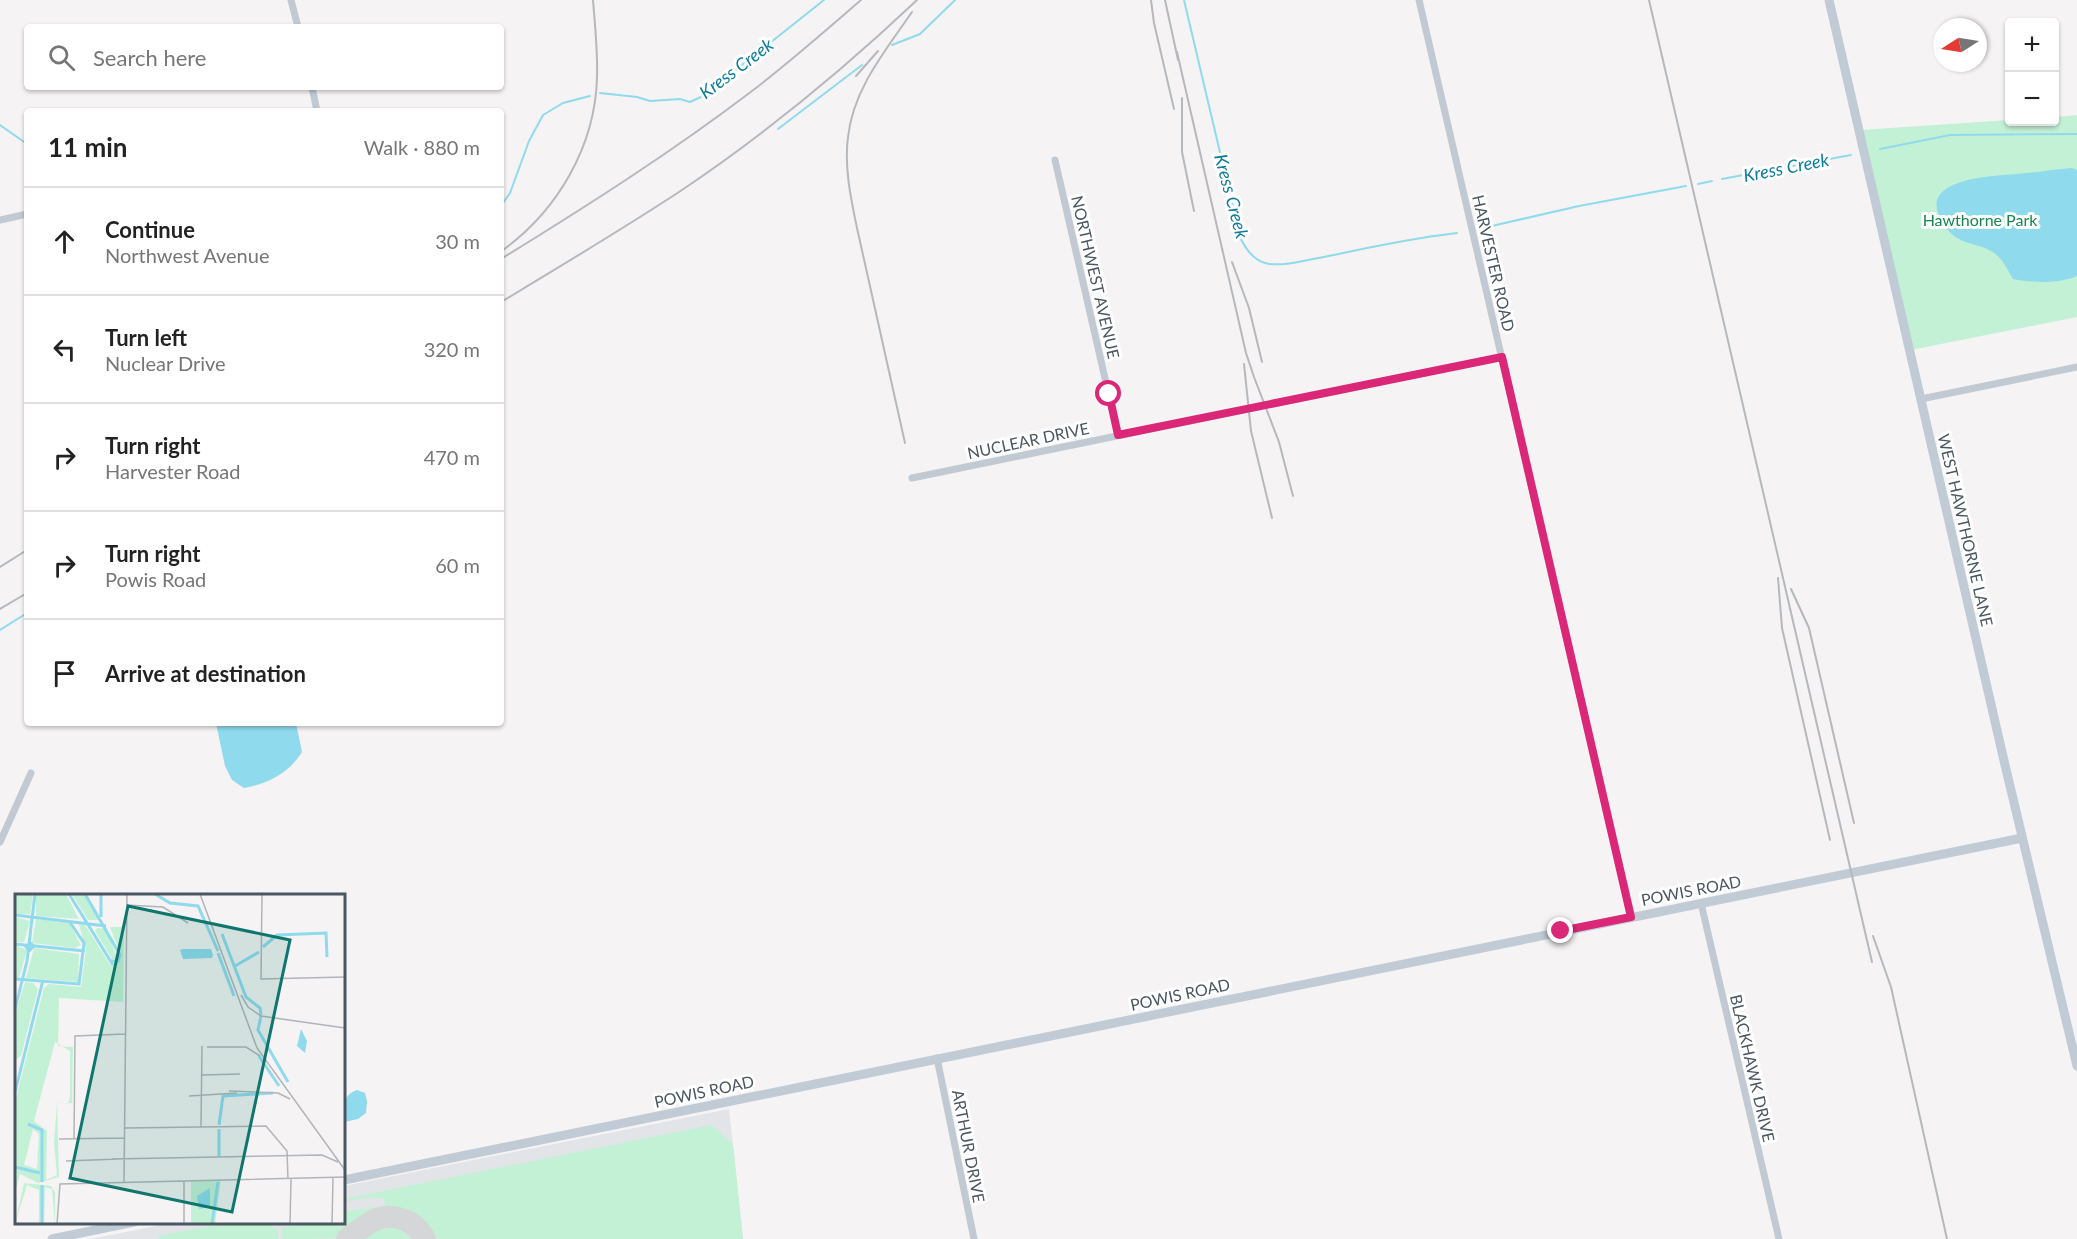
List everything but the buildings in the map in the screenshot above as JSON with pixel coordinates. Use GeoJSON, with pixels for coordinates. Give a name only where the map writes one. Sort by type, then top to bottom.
{"type":"FeatureCollection","features":[{"type":"Feature","properties":{"kind":"street"},"geometry":{"type":"LineString","coordinates":[[291,0],[297,24]]}},
{"type":"Feature","properties":{"kind":"street","name":"HARVESTER ROAD"},"geometry":{"type":"LineString","coordinates":[[1419,0],[1631,917]]}},
{"type":"Feature","properties":{"kind":"street","name":"WEST HAWTHORNE LANE"},"geometry":{"type":"LineString","coordinates":[[1829,0],[2022,838],[2077,1066]]}},
{"type":"Feature","properties":{"kind":"street"},"geometry":{"type":"LineString","coordinates":[[313,90],[316,108]]}},
{"type":"Feature","properties":{"kind":"street","name":"NORTHWEST AVENUE"},"geometry":{"type":"LineString","coordinates":[[1055,160],[1118,435]]}},
{"type":"Feature","properties":{"kind":"street"},"geometry":{"type":"LineString","coordinates":[[0,220],[24,215]]}},
{"type":"Feature","properties":{"kind":"street","name":"NUCLEAR DRIVE"},"geometry":{"type":"LineString","coordinates":[[912,478],[1502,357]]}},
{"type":"Feature","properties":{"kind":"street"},"geometry":{"type":"LineString","coordinates":[[1921,399],[2077,367]]}},
{"type":"Feature","properties":{"kind":"street"},"geometry":{"type":"LineString","coordinates":[[0,842],[31,773]]}},
{"type":"Feature","properties":{"kind":"street","name":"POWIS ROAD"},"geometry":{"type":"LineString","coordinates":[[345,1180],[2022,838]]}},
{"type":"Feature","properties":{"kind":"street","name":"BLACKHAWK DRIVE"},"geometry":{"type":"LineString","coordinates":[[1701,903],[1779,1239]]}},
{"type":"Feature","properties":{"kind":"street","name":"ARTHUR DRIVE"},"geometry":{"type":"LineString","coordinates":[[937,1059],[974,1239]]}},
{"type":"Feature","properties":{"kind":"street"},"geometry":{"type":"LineString","coordinates":[[52,1239],[124,1224]]}},
{"type":"Feature","properties":{"kind":"shaded area"},"geometry":{"type":"Polygon","coordinates":[[[729,1109],[743,1239],[90,1239],[167,1224],[345,1224],[345,1186],[729,1109]]]}},
{"type":"Feature","properties":{"kind":"green space","name":"Hawthorne Park"},"geometry":{"type":"Polygon","coordinates":[[[2077,115],[2077,317],[1911,350],[1861,130],[2005,120],[2005,126],[2059,126],[2059,117],[2077,115]]]}},
{"type":"Feature","properties":{"kind":"green space"},"geometry":{"type":"Polygon","coordinates":[[[711,1125],[733,1144],[743,1239],[438,1239],[413,1216],[395,1209],[384,1209],[361,1218],[335,1238],[283,1239],[281,1228],[298,1224],[345,1224],[345,1210],[383,1206],[385,1202],[384,1198],[364,1198],[345,1202],[345,1199],[711,1125]]]}},
{"type":"Feature","properties":{"kind":"green space"},"geometry":{"type":"Polygon","coordinates":[[[219,1224],[272,1224],[273,1228],[277,1229],[279,1239],[159,1239],[158,1236],[219,1224]]]}},
{"type":"Feature","properties":{"kind":"green space"},"geometry":{"type":"Polygon","coordinates":[[[385,1227],[401,1230],[412,1239],[364,1239],[385,1227]]]}},
{"type":"Feature","properties":{"kind":"water"},"geometry":{"type":"Polygon","coordinates":[[[2072,168],[2077,170],[2077,276],[2070,279],[2045,282],[2013,279],[1998,256],[1957,238],[1942,222],[1938,213],[1937,200],[1943,191],[1954,184],[1985,177],[2072,168]]]}},
{"type":"Feature","properties":{"kind":"water"},"geometry":{"type":"Polygon","coordinates":[[[217,726],[297,726],[302,752],[291,766],[277,776],[244,788],[232,780],[225,766],[217,726]]]}},
{"type":"Feature","properties":{"kind":"water"},"geometry":{"type":"Polygon","coordinates":[[[357,1090],[365,1093],[366,1113],[358,1119],[345,1122],[345,1103],[352,1092],[357,1090]]]}},
{"type":"Feature","properties":{"kind":"waterway","name":"Kress Creek"},"geometry":{"type":"LineString","coordinates":[[600,93],[637,97],[650,101],[680,99],[690,102],[703,96],[824,0]]}},
{"type":"Feature","properties":{"kind":"waterway"},"geometry":{"type":"LineString","coordinates":[[892,45],[920,34],[955,0]]}},
{"type":"Feature","properties":{"kind":"waterway","name":"Kress Creek"},"geometry":{"type":"LineString","coordinates":[[1184,0],[1240,237],[1253,256],[1265,263],[1289,263],[1395,242],[1457,233]]}},
{"type":"Feature","properties":{"kind":"waterway"},"geometry":{"type":"LineString","coordinates":[[778,129],[862,65]]}},
{"type":"Feature","properties":{"kind":"waterway","name":"Kress Creek"},"geometry":{"type":"LineString","coordinates":[[504,202],[510,193],[529,141],[543,115],[563,103],[590,96]]}},
{"type":"Feature","properties":{"kind":"waterway"},"geometry":{"type":"LineString","coordinates":[[0,125],[24,142]]}},
{"type":"Feature","properties":{"kind":"waterway","name":"Kress Creek"},"geometry":{"type":"LineString","coordinates":[[1880,149],[1950,135],[2077,134]]}},
{"type":"Feature","properties":{"kind":"waterway","name":"Kress Creek"},"geometry":{"type":"LineString","coordinates":[[1722,179],[1851,155]]}},
{"type":"Feature","properties":{"kind":"waterway","name":"Kress Creek"},"geometry":{"type":"LineString","coordinates":[[1698,184],[1712,181]]}},
{"type":"Feature","properties":{"kind":"waterway","name":"Kress Creek"},"geometry":{"type":"LineString","coordinates":[[1483,228],[1579,206],[1686,186]]}},
{"type":"Feature","properties":{"kind":"waterway","name":"Kress Creek"},"geometry":{"type":"LineString","coordinates":[[0,630],[24,615]]}},
{"type":"Feature","properties":{"kind":"taxiway"},"geometry":{"type":"LineString","coordinates":[[347,1239],[371,1222],[386,1217],[409,1222],[421,1232],[425,1239]]}},
{"type":"Feature","properties":{"kind":"railway"},"geometry":{"type":"LineString","coordinates":[[504,249],[541,216],[570,174],[581,152],[595,103],[597,78],[593,0]]}},
{"type":"Feature","properties":{"kind":"railway"},"geometry":{"type":"LineString","coordinates":[[504,257],[629,178],[722,114],[780,69],[861,0]]}},
{"type":"Feature","properties":{"kind":"railway"},"geometry":{"type":"LineString","coordinates":[[504,300],[657,206],[742,148],[861,52],[917,0]]}},
{"type":"Feature","properties":{"kind":"railway"},"geometry":{"type":"LineString","coordinates":[[1151,0],[1154,23],[1174,109]]}},
{"type":"Feature","properties":{"kind":"railway"},"geometry":{"type":"LineString","coordinates":[[1165,0],[1178,60]]}},
{"type":"Feature","properties":{"kind":"railway"},"geometry":{"type":"LineString","coordinates":[[1649,0],[1872,962]]}},
{"type":"Feature","properties":{"kind":"railway"},"geometry":{"type":"LineString","coordinates":[[905,443],[852,206],[847,148],[851,119],[864,86],[912,12]]}},
{"type":"Feature","properties":{"kind":"railway"},"geometry":{"type":"LineString","coordinates":[[856,76],[878,51]]}},
{"type":"Feature","properties":{"kind":"railway"},"geometry":{"type":"LineString","coordinates":[[1177,52],[1246,353],[1279,442],[1293,496]]}},
{"type":"Feature","properties":{"kind":"railway"},"geometry":{"type":"LineString","coordinates":[[1182,98],[1182,152],[1194,211]]}},
{"type":"Feature","properties":{"kind":"railway"},"geometry":{"type":"LineString","coordinates":[[1232,262],[1249,308],[1262,362]]}},
{"type":"Feature","properties":{"kind":"railway"},"geometry":{"type":"LineString","coordinates":[[1244,364],[1251,431],[1272,518]]}},
{"type":"Feature","properties":{"kind":"railway"},"geometry":{"type":"LineString","coordinates":[[0,567],[24,552]]}},
{"type":"Feature","properties":{"kind":"railway"},"geometry":{"type":"LineString","coordinates":[[1778,578],[1782,628],[1830,840]]}},
{"type":"Feature","properties":{"kind":"railway"},"geometry":{"type":"LineString","coordinates":[[1791,589],[1809,628],[1854,823]]}},
{"type":"Feature","properties":{"kind":"railway"},"geometry":{"type":"LineString","coordinates":[[0,609],[24,595]]}},
{"type":"Feature","properties":{"kind":"railway"},"geometry":{"type":"LineString","coordinates":[[1873,936],[1891,987],[1947,1239]]}},
{"type":"Feature","properties":{"kind":"route"},"geometry":{"type":"LineString","coordinates":[[1109,394],[1118,435],[1502,357],[1631,917],[1561,931]]}}]}
